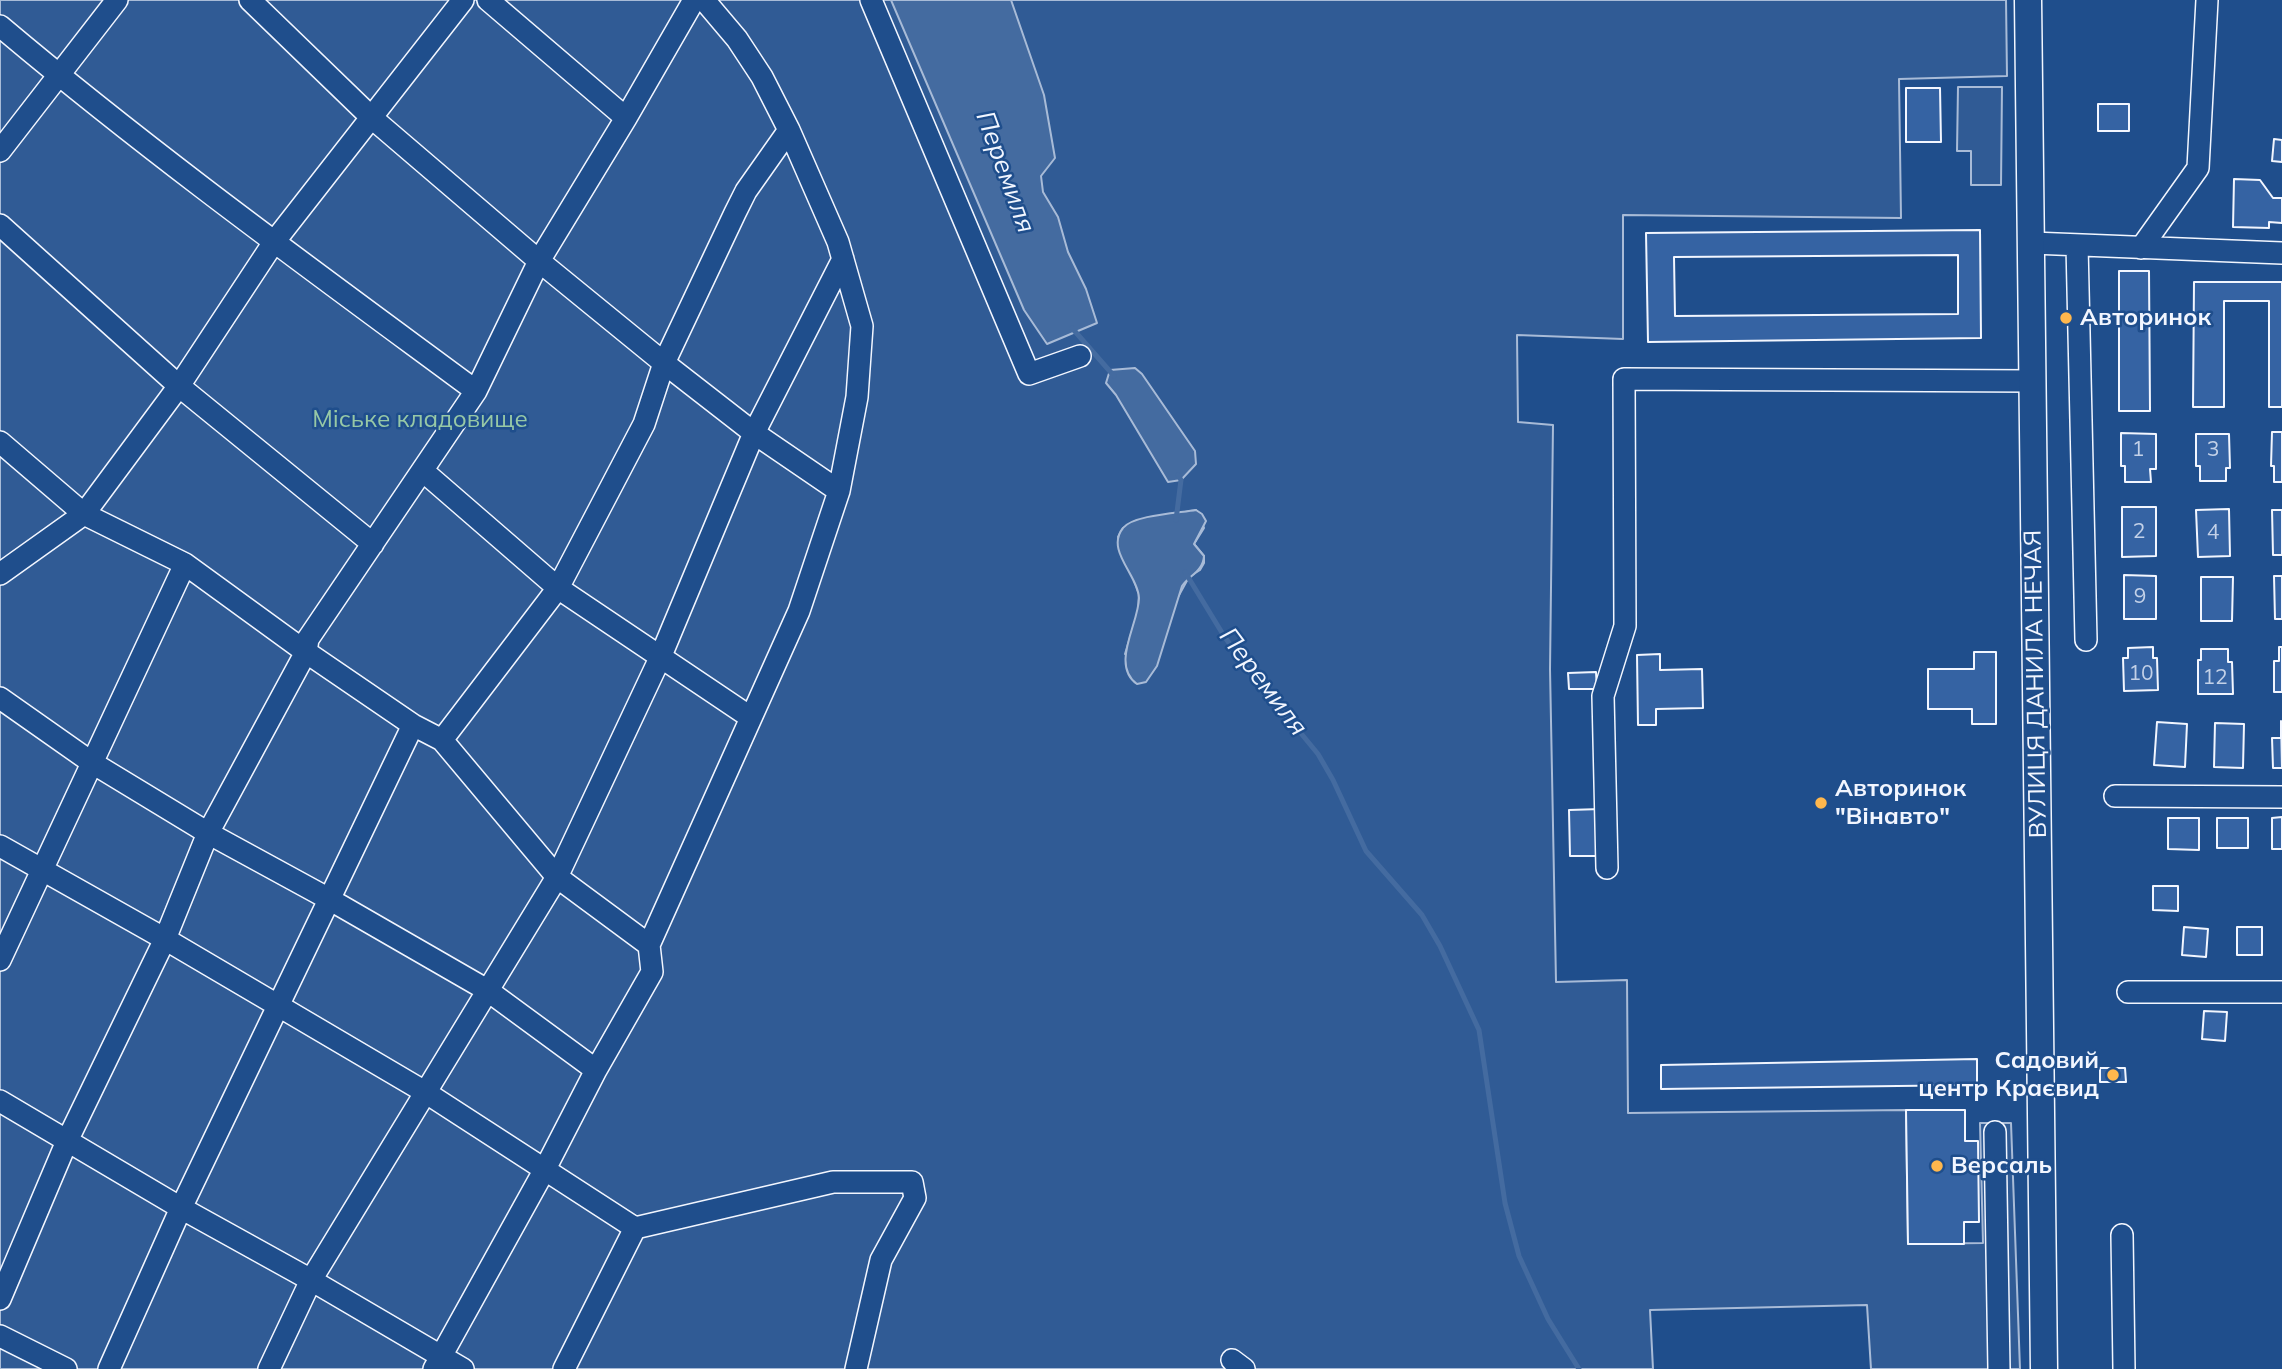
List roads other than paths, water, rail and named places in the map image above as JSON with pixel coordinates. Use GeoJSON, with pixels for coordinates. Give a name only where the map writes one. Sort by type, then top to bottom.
{"type":"FeatureCollection","features":[{"type":"Feature","properties":{"kind":"main road","name":"ВУЛИЦЯ ДАНИЛА НЕЧАЯ"},"geometry":{"type":"LineString","coordinates":[[2028,0],[2044,1369]]}},
{"type":"Feature","properties":{"kind":"street"},"geometry":{"type":"LineString","coordinates":[[0,151],[117,0]]}},
{"type":"Feature","properties":{"kind":"street"},"geometry":{"type":"LineString","coordinates":[[250,0],[372,118],[539,261],[754,433],[839,491]]}},
{"type":"Feature","properties":{"kind":"street"},"geometry":{"type":"LineString","coordinates":[[0,574],[84,514],[179,386],[274,242],[463,0]]}},
{"type":"Feature","properties":{"kind":"street"},"geometry":{"type":"LineString","coordinates":[[488,0],[626,118]]}},
{"type":"Feature","properties":{"kind":"street"},"geometry":{"type":"LineString","coordinates":[[0,1299],[67,1141],[165,939],[208,833],[306,652],[308,639],[476,391],[539,261],[694,0]]}},
{"type":"Feature","properties":{"kind":"street"},"geometry":{"type":"LineString","coordinates":[[438,1362],[652,972],[649,945],[799,611],[839,491],[857,397],[862,326],[838,242],[789,130],[762,78],[737,39],[704,0]]}},
{"type":"Feature","properties":{"kind":"street"},"geometry":{"type":"LineString","coordinates":[[871,0],[1030,374],[1080,356]]}},
{"type":"Feature","properties":{"kind":"street"},"geometry":{"type":"LineString","coordinates":[[2141,248],[2198,168],[2207,0]]}},
{"type":"Feature","properties":{"kind":"street"},"geometry":{"type":"LineString","coordinates":[[0,26],[58,75],[274,242],[476,391]]}},
{"type":"Feature","properties":{"kind":"street"},"geometry":{"type":"LineString","coordinates":[[442,740],[558,588],[644,425],[664,363],[735,213],[789,130]]}},
{"type":"Feature","properties":{"kind":"street"},"geometry":{"type":"LineString","coordinates":[[0,225],[179,386],[373,544]]}},
{"type":"Feature","properties":{"kind":"street"},"geometry":{"type":"LineString","coordinates":[[2032,243],[2282,253]]}},
{"type":"Feature","properties":{"kind":"street"},"geometry":{"type":"LineString","coordinates":[[2077,245],[2086,640]]}},
{"type":"Feature","properties":{"kind":"street"},"geometry":{"type":"LineString","coordinates":[[269,1369],[311,1280],[557,877],[660,658],[754,433],[843,259]]}},
{"type":"Feature","properties":{"kind":"street"},"geometry":{"type":"LineString","coordinates":[[1607,868],[1603,696],[1625,626],[1624,379],[2033,381]]}},
{"type":"Feature","properties":{"kind":"street"},"geometry":{"type":"LineString","coordinates":[[0,442],[84,514],[185,564],[306,652],[413,724],[442,740],[557,877],[649,945]]}},
{"type":"Feature","properties":{"kind":"street"},"geometry":{"type":"LineString","coordinates":[[423,471],[558,588],[750,718]]}},
{"type":"Feature","properties":{"kind":"street"},"geometry":{"type":"LineString","coordinates":[[0,960],[185,564]]}},
{"type":"Feature","properties":{"kind":"street"},"geometry":{"type":"LineString","coordinates":[[0,698],[91,762],[208,833],[487,990],[596,1070]]}},
{"type":"Feature","properties":{"kind":"street"},"geometry":{"type":"LineString","coordinates":[[109,1369],[181,1208],[413,724]]}},
{"type":"Feature","properties":{"kind":"street"},"geometry":{"type":"LineString","coordinates":[[2115,796],[2282,797]]}},
{"type":"Feature","properties":{"kind":"street"},"geometry":{"type":"LineString","coordinates":[[0,846],[165,939],[425,1092],[635,1228],[833,1182],[912,1182],[915,1198],[881,1261],[856,1369]]}},
{"type":"Feature","properties":{"kind":"street"},"geometry":{"type":"LineString","coordinates":[[2128,992],[2282,992]]}},
{"type":"Feature","properties":{"kind":"street"},"geometry":{"type":"LineString","coordinates":[[0,1101],[181,1208],[311,1280],[438,1362],[463,1369]]}},
{"type":"Feature","properties":{"kind":"street"},"geometry":{"type":"LineString","coordinates":[[1995,1132],[1999,1369]]}},
{"type":"Feature","properties":{"kind":"street"},"geometry":{"type":"LineString","coordinates":[[564,1369],[635,1228]]}},
{"type":"Feature","properties":{"kind":"street"},"geometry":{"type":"LineString","coordinates":[[2122,1235],[2124,1369]]}},
{"type":"Feature","properties":{"kind":"street"},"geometry":{"type":"LineString","coordinates":[[0,1336],[66,1369]]}},
{"type":"Feature","properties":{"kind":"water"},"geometry":{"type":"Polygon","coordinates":[[[891,0],[1011,0],[1044,95],[1055,158],[1041,176],[1043,192],[1058,217],[1068,252],[1086,289],[1097,323],[1047,344],[1024,310],[891,0]]]}},
{"type":"Feature","properties":{"kind":"water"},"geometry":{"type":"Polygon","coordinates":[[[1135,368],[1142,374],[1195,451],[1196,464],[1181,480],[1168,482],[1116,395],[1106,383],[1110,370],[1135,368]]]}},
{"type":"Feature","properties":{"kind":"water"},"geometry":{"type":"Polygon","coordinates":[[[1196,510],[1206,521],[1194,544],[1204,556],[1203,561],[1182,586],[1157,666],[1146,682],[1137,684],[1129,676],[1126,655],[1139,598],[1134,580],[1120,554],[1118,536],[1123,528],[1136,520],[1196,510]]]}},
{"type":"Feature","properties":{"kind":"waterway","name":"Перемиля"},"geometry":{"type":"LineString","coordinates":[[1072,328],[1114,376]]}},
{"type":"Feature","properties":{"kind":"waterway","name":"Перемиля"},"geometry":{"type":"LineString","coordinates":[[1176,520],[1181,480],[1178,475]]}},
{"type":"Feature","properties":{"kind":"waterway","name":"Перемиля"},"geometry":{"type":"LineString","coordinates":[[1185,572],[1224,636],[1248,669],[1318,754],[1366,851],[1422,915],[1440,946],[1479,1030],[1505,1203],[1519,1256],[1548,1319],[1579,1369]]}},
{"type":"Feature","properties":{"kind":"place","name":"Авторинок"},"geometry":{"type":"Point","coordinates":[2066,318]}},
{"type":"Feature","properties":{"kind":"place","name":"Авторинок \"Вінавто\""},"geometry":{"type":"Point","coordinates":[1821,803]}},
{"type":"Feature","properties":{"kind":"place","name":"Садовий центр Краєвид"},"geometry":{"type":"Point","coordinates":[2113,1075]}},
{"type":"Feature","properties":{"kind":"place","name":"Версаль"},"geometry":{"type":"Point","coordinates":[1937,1166]}},
{"type":"Feature","properties":{"kind":"park label","name":"Міське кладовище"},"geometry":{"type":"Point","coordinates":[420,420]}}]}
